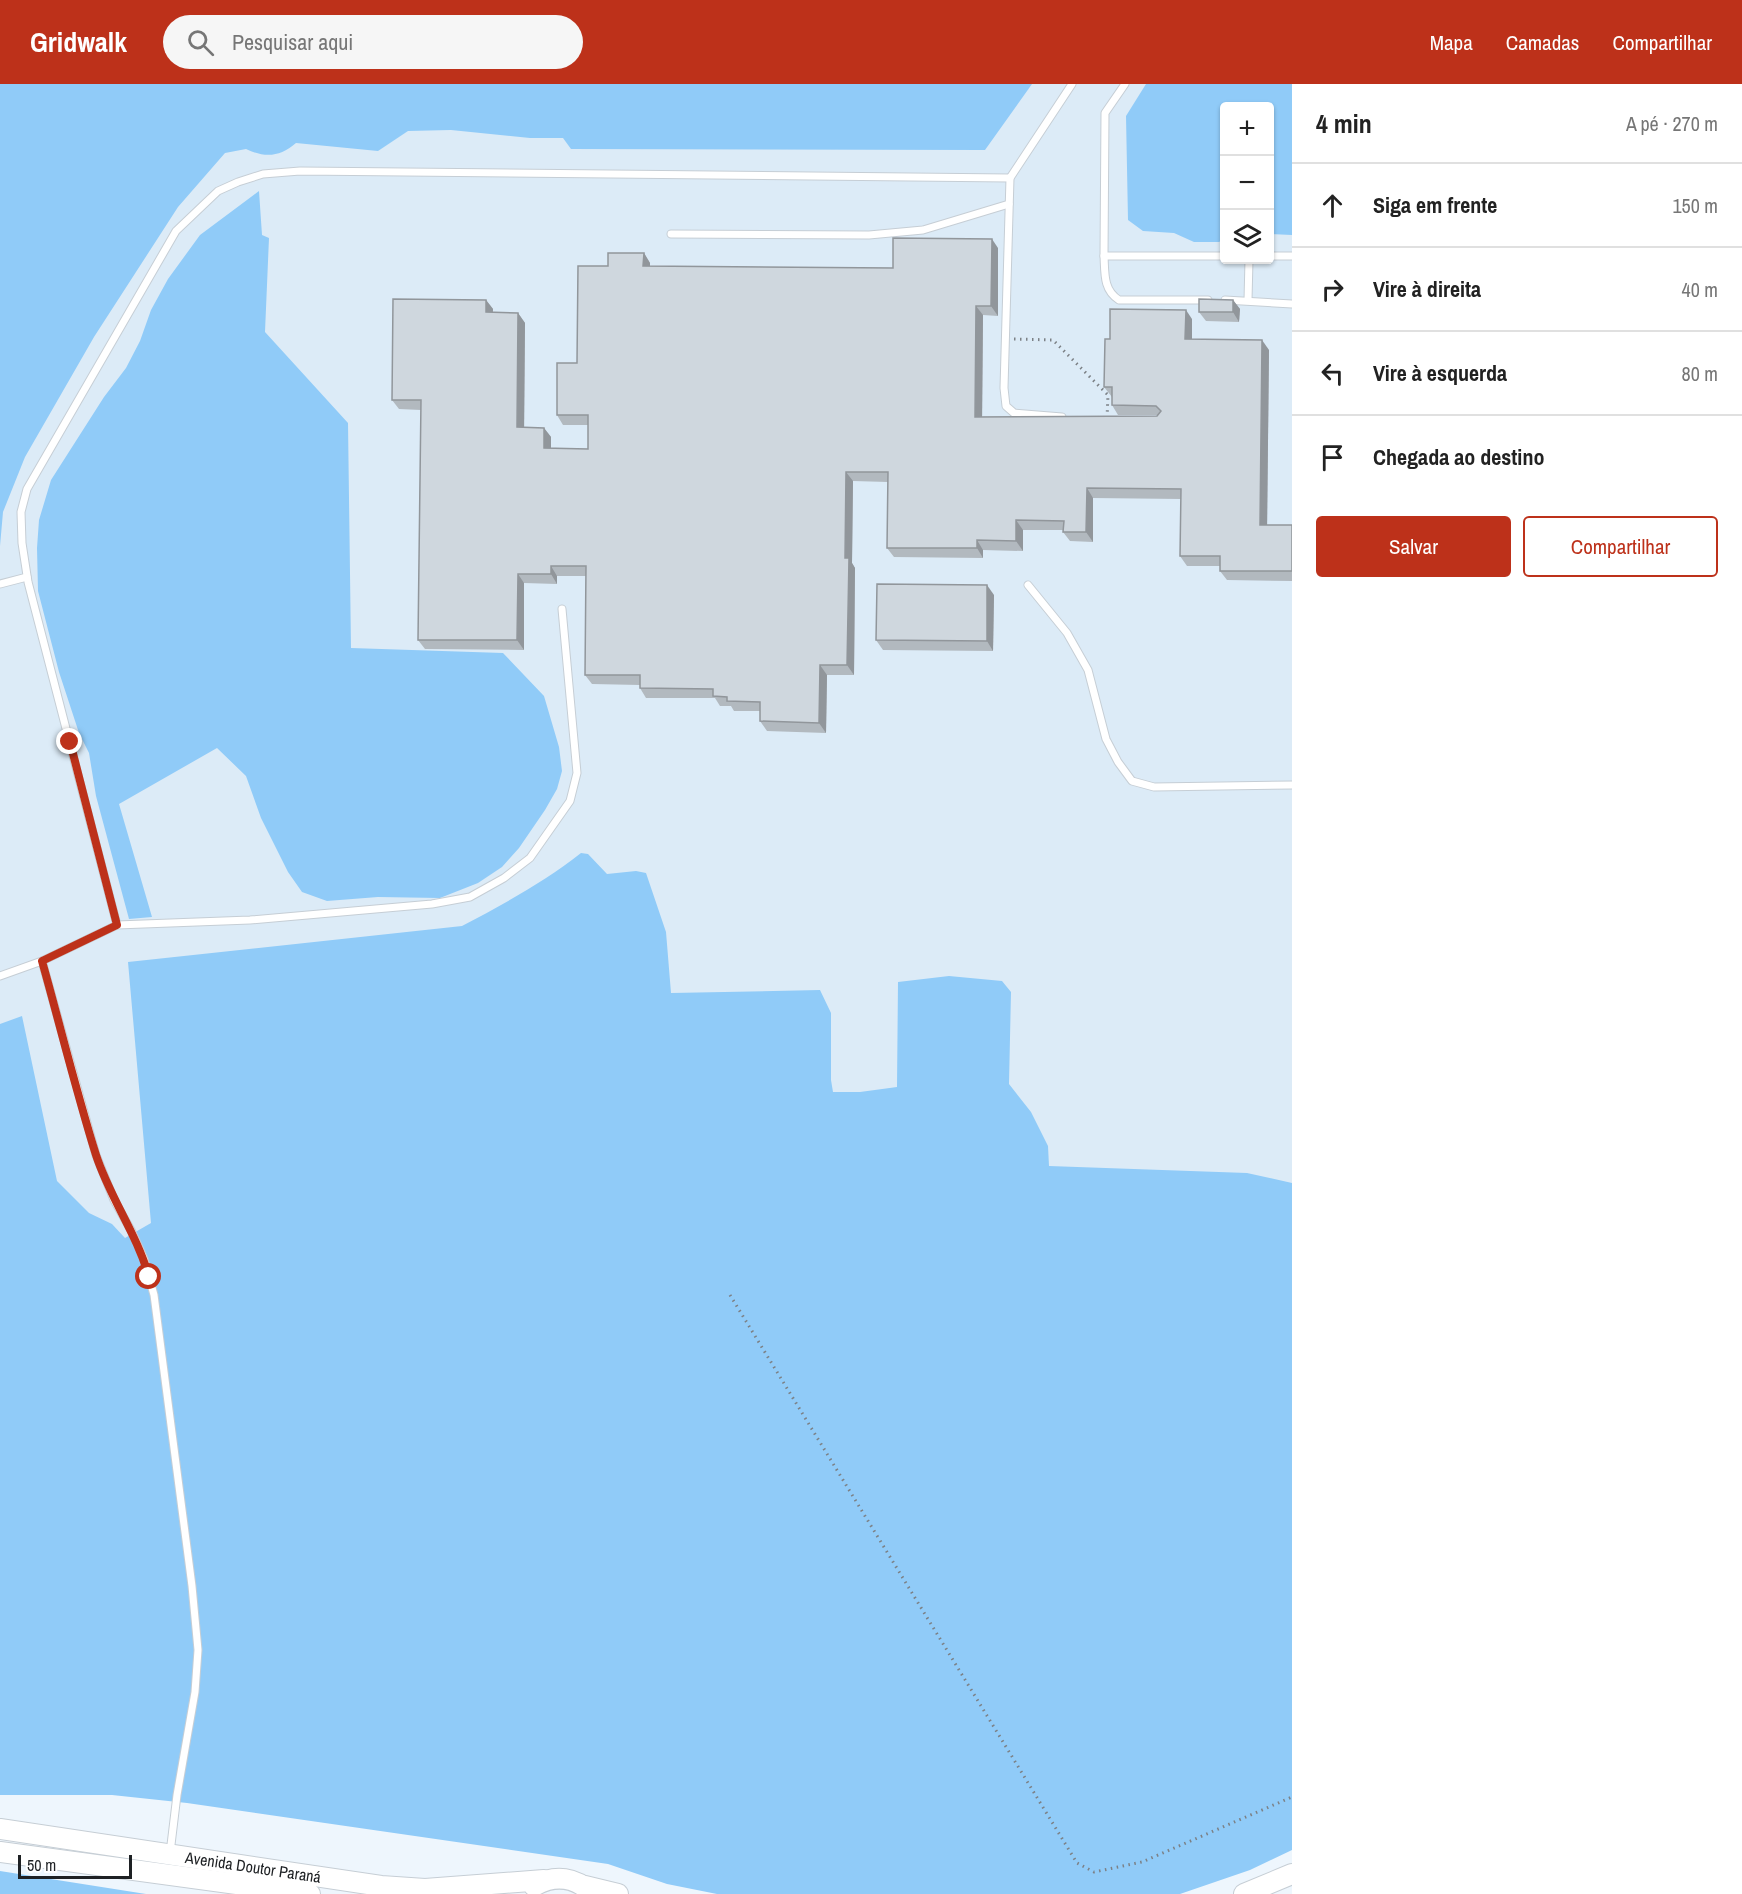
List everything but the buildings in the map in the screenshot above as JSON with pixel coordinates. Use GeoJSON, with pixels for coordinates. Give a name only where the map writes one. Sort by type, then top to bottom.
{"type":"FeatureCollection","features":[{"type":"Feature","properties":{"kind":"main road","name":"Avenida Doutor Paraná"},"geometry":{"type":"LineString","coordinates":[[0,1828],[392,1887],[425,1889],[557,1878],[571,1879],[589,1890]]}},
{"type":"Feature","properties":{"kind":"main road","name":"Avenida Doutor Paraná"},"geometry":{"type":"LineString","coordinates":[[0,1852],[310,1894]]}},
{"type":"Feature","properties":{"kind":"main road"},"geometry":{"type":"LineString","coordinates":[[1244,1894],[1292,1874]]}},
{"type":"Feature","properties":{"kind":"main road"},"geometry":{"type":"LineString","coordinates":[[526,1894],[532,1887],[544,1880]]}},
{"type":"Feature","properties":{"kind":"main road"},"geometry":{"type":"LineString","coordinates":[[589,1890],[618,1894]]}},
{"type":"Feature","properties":{"kind":"lane"},"geometry":{"type":"LineString","coordinates":[[1070,418],[1014,413],[1005,406],[1004,388],[1010,178],[1071,84]]}},
{"type":"Feature","properties":{"kind":"lane"},"geometry":{"type":"LineString","coordinates":[[1125,84],[1105,113],[1104,256],[1106,284],[1112,296],[1119,300],[1248,300],[1292,304]]}},
{"type":"Feature","properties":{"kind":"lane"},"geometry":{"type":"LineString","coordinates":[[117,925],[27,577],[22,543],[21,512],[27,489],[176,231],[218,191],[263,174],[300,171],[1010,178]]}},
{"type":"Feature","properties":{"kind":"lane"},"geometry":{"type":"LineString","coordinates":[[671,234],[880,234],[923,230],[1009,204]]}},
{"type":"Feature","properties":{"kind":"lane"},"geometry":{"type":"LineString","coordinates":[[1104,256],[1220,256]]}},
{"type":"Feature","properties":{"kind":"lane"},"geometry":{"type":"LineString","coordinates":[[1274,256],[1292,256]]}},
{"type":"Feature","properties":{"kind":"lane"},"geometry":{"type":"LineString","coordinates":[[1248,264],[1248,300]]}},
{"type":"Feature","properties":{"kind":"lane"},"geometry":{"type":"LineString","coordinates":[[0,584],[27,577]]}},
{"type":"Feature","properties":{"kind":"lane"},"geometry":{"type":"LineString","coordinates":[[1028,585],[1067,633],[1088,670],[1106,739],[1118,762],[1132,781],[1154,787],[1292,785]]}},
{"type":"Feature","properties":{"kind":"lane"},"geometry":{"type":"LineString","coordinates":[[0,976],[42,961],[117,925],[249,920],[432,904],[470,897],[504,878],[530,858],[570,801],[577,772],[562,609]]}},
{"type":"Feature","properties":{"kind":"lane"},"geometry":{"type":"LineString","coordinates":[[42,961],[96,1155],[114,1200],[144,1259],[154,1295],[192,1586],[198,1650],[195,1692],[177,1795],[170,1853]]}},
{"type":"Feature","properties":{"kind":"path"},"geometry":{"type":"LineString","coordinates":[[1005,339],[1053,340],[1108,395],[1107,420]]}},
{"type":"Feature","properties":{"kind":"path"},"geometry":{"type":"LineString","coordinates":[[730,1295],[1077,1863],[1094,1872],[1142,1862],[1292,1797]]}},
{"type":"Feature","properties":{"kind":"shaded area"},"geometry":{"type":"Polygon","coordinates":[[[0,84],[1292,84],[1292,1296],[196,1249],[0,1254],[0,84]]]}},
{"type":"Feature","properties":{"kind":"shaded area"},"geometry":{"type":"Polygon","coordinates":[[[0,84],[1032,84],[985,150],[571,149],[563,138],[530,138],[451,130],[408,131],[378,151],[296,143],[272,155],[246,149],[225,153],[178,207],[94,337],[25,457],[3,512],[0,546],[0,84]]]}},
{"type":"Feature","properties":{"kind":"shaded area"},"geometry":{"type":"Polygon","coordinates":[[[1146,84],[1292,84],[1292,235],[1274,234],[1274,102],[1220,102],[1219,242],[1194,242],[1174,233],[1143,231],[1128,220],[1126,116],[1146,84]]]}},
{"type":"Feature","properties":{"kind":"shaded area"},"geometry":{"type":"Polygon","coordinates":[[[259,191],[262,235],[269,238],[265,332],[348,423],[351,648],[503,653],[544,696],[559,747],[562,771],[557,789],[519,848],[502,867],[478,883],[440,898],[378,897],[327,901],[302,892],[288,872],[261,818],[246,776],[217,748],[119,804],[152,917],[129,919],[96,796],[89,753],[79,733],[59,672],[38,591],[39,520],[51,480],[104,397],[126,368],[140,341],[151,310],[168,279],[200,235],[259,191]]]}},
{"type":"Feature","properties":{"kind":"shaded area"},"geometry":{"type":"Polygon","coordinates":[[[581,853],[588,854],[607,874],[636,871],[646,873],[666,932],[671,993],[820,990],[831,1013],[833,1092],[860,1092],[897,1087],[898,982],[949,976],[1002,981],[1011,992],[1009,1084],[1031,1112],[1048,1146],[1049,1166],[1247,1173],[1292,1183],[1292,1850],[1250,1870],[1180,1894],[717,1894],[667,1884],[608,1864],[187,1803],[112,1795],[0,1795],[0,1024],[22,1016],[57,1181],[89,1213],[112,1224],[125,1238],[151,1223],[128,962],[462,926],[553,874],[581,853]]]}},
{"type":"Feature","properties":{"kind":"shaded area"},"geometry":{"type":"Polygon","coordinates":[[[0,1871],[146,1894],[0,1894],[0,1871]]]}},
{"type":"Feature","properties":{"kind":"route"},"geometry":{"type":"LineString","coordinates":[[70,742],[117,925],[42,961],[96,1155],[114,1200],[144,1259],[149,1277]]}}]}
